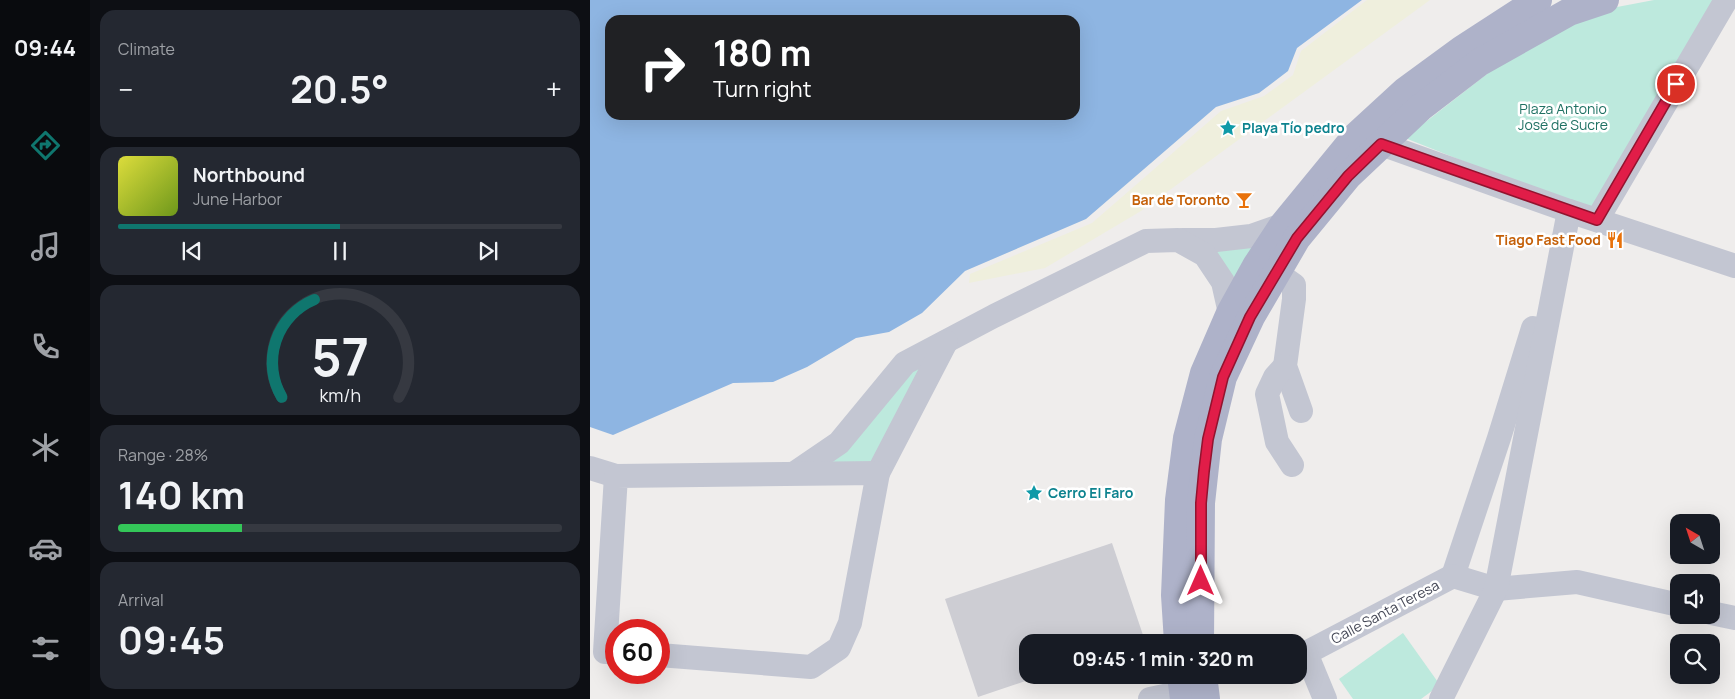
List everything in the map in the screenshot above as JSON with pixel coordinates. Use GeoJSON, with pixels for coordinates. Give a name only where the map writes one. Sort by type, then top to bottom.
{"type":"FeatureCollection","features":[{"type":"Feature","properties":{"kind":"main road"},"geometry":{"type":"LineString","coordinates":[[1177,634],[1174,595],[1179,500],[1186,438],[1204,373],[1230,313],[1256,266],[1283,225],[1356,136],[1405,91],[1461,50],[1538,0]]}},
{"type":"Feature","properties":{"kind":"main road"},"geometry":{"type":"LineString","coordinates":[[1200,634],[1201,503],[1208,439],[1223,377],[1250,317],[1297,238],[1348,176],[1420,108],[1480,62],[1569,12],[1606,0]]}},
{"type":"Feature","properties":{"kind":"street"},"geometry":{"type":"LineString","coordinates":[[1597,220],[1726,0]]}},
{"type":"Feature","properties":{"kind":"street"},"geometry":{"type":"LineString","coordinates":[[1381,144],[1569,211],[1735,266]]}},
{"type":"Feature","properties":{"kind":"street"},"geometry":{"type":"LineString","coordinates":[[1453,576],[1499,438],[1569,211]]}},
{"type":"Feature","properties":{"kind":"street"},"geometry":{"type":"LineString","coordinates":[[1441,699],[1496,589],[1569,211]]}},
{"type":"Feature","properties":{"kind":"street"},"geometry":{"type":"LineString","coordinates":[[795,473],[839,443],[905,363],[994,316],[1146,240],[1216,240],[1251,236],[1283,225]]}},
{"type":"Feature","properties":{"kind":"street"},"geometry":{"type":"LineString","coordinates":[[1178,240],[1205,254],[1223,282],[1230,313]]}},
{"type":"Feature","properties":{"kind":"street"},"geometry":{"type":"LineString","coordinates":[[1277,273],[1294,285],[1294,299],[1285,366],[1301,412]]}},
{"type":"Feature","properties":{"kind":"street"},"geometry":{"type":"LineString","coordinates":[[670,657],[812,667],[840,648],[850,623],[878,473],[946,342]]}},
{"type":"Feature","properties":{"kind":"street"},"geometry":{"type":"LineString","coordinates":[[1285,366],[1275,377],[1267,394],[1277,442],[1292,465]]}},
{"type":"Feature","properties":{"kind":"street"},"geometry":{"type":"LineString","coordinates":[[590,468],[616,476],[878,473]]}},
{"type":"Feature","properties":{"kind":"street"},"geometry":{"type":"LineString","coordinates":[[606,619],[616,476]]}},
{"type":"Feature","properties":{"kind":"street","name":"Calle Santa Teresa"},"geometry":{"type":"LineString","coordinates":[[1307,650],[1453,576],[1496,589],[1578,582],[1670,603]]}},
{"type":"Feature","properties":{"kind":"street"},"geometry":{"type":"LineString","coordinates":[[1720,615],[1735,618]]}},
{"type":"Feature","properties":{"kind":"street"},"geometry":{"type":"LineString","coordinates":[[605,637],[605,652]]}},
{"type":"Feature","properties":{"kind":"street"},"geometry":{"type":"LineString","coordinates":[[1307,663],[1325,699]]}},
{"type":"Feature","properties":{"kind":"street"},"geometry":{"type":"LineString","coordinates":[[1150,699],[1194,688]]}},
{"type":"Feature","properties":{"kind":"green space","name":"Plaza Antonio José de Sucre"},"geometry":{"type":"Polygon","coordinates":[[[1654,0],[1722,0],[1597,214],[1405,138],[1501,63],[1596,11],[1654,0]]]}},
{"type":"Feature","properties":{"kind":"green space"},"geometry":{"type":"Polygon","coordinates":[[[1283,225],[1230,313],[1205,255],[1283,225]]]}},
{"type":"Feature","properties":{"kind":"green space"},"geometry":{"type":"Polygon","coordinates":[[[946,342],[878,473],[799,472],[905,363],[946,342]]]}},
{"type":"Feature","properties":{"kind":"green space"},"geometry":{"type":"Polygon","coordinates":[[[1403,633],[1440,685],[1421,699],[1353,699],[1339,679],[1403,633]]]}},
{"type":"Feature","properties":{"kind":"sand","name":"Playa Tío pedro"},"geometry":{"type":"Polygon","coordinates":[[[1367,0],[1430,0],[1141,211],[1045,268],[969,283],[970,274],[1092,223],[1221,111],[1264,96],[1293,75],[1301,51],[1367,0]]]}},
{"type":"Feature","properties":{"kind":"water"},"geometry":{"type":"Polygon","coordinates":[[[590,0],[1362,0],[1297,48],[1288,71],[1259,93],[1216,107],[1086,219],[965,271],[922,313],[889,332],[856,338],[807,367],[773,382],[733,383],[613,435],[590,427],[590,0]]]}},
{"type":"Feature","properties":{"kind":"building"},"geometry":{"type":"Polygon","coordinates":[[[1112,543],[1143,634],[1019,634],[1019,683],[978,697],[945,599],[1112,543]]]}},
{"type":"Feature","properties":{"kind":"place","name":"Playa Tío pedro"},"geometry":{"type":"Point","coordinates":[1228,128]}},
{"type":"Feature","properties":{"kind":"place","name":"Bar de Toronto"},"geometry":{"type":"Point","coordinates":[1244,200]}},
{"type":"Feature","properties":{"kind":"place","name":"Tiago Fast Food"},"geometry":{"type":"Point","coordinates":[1615,240]}},
{"type":"Feature","properties":{"kind":"place","name":"Cerro El Faro"},"geometry":{"type":"Point","coordinates":[1034,493]}},
{"type":"Feature","properties":{"kind":"route"},"geometry":{"type":"LineString","coordinates":[[1201,581],[1201,503],[1204,471],[1208,439],[1223,377],[1250,317],[1297,238],[1348,176],[1381,144],[1597,220],[1676,84]]}}]}
